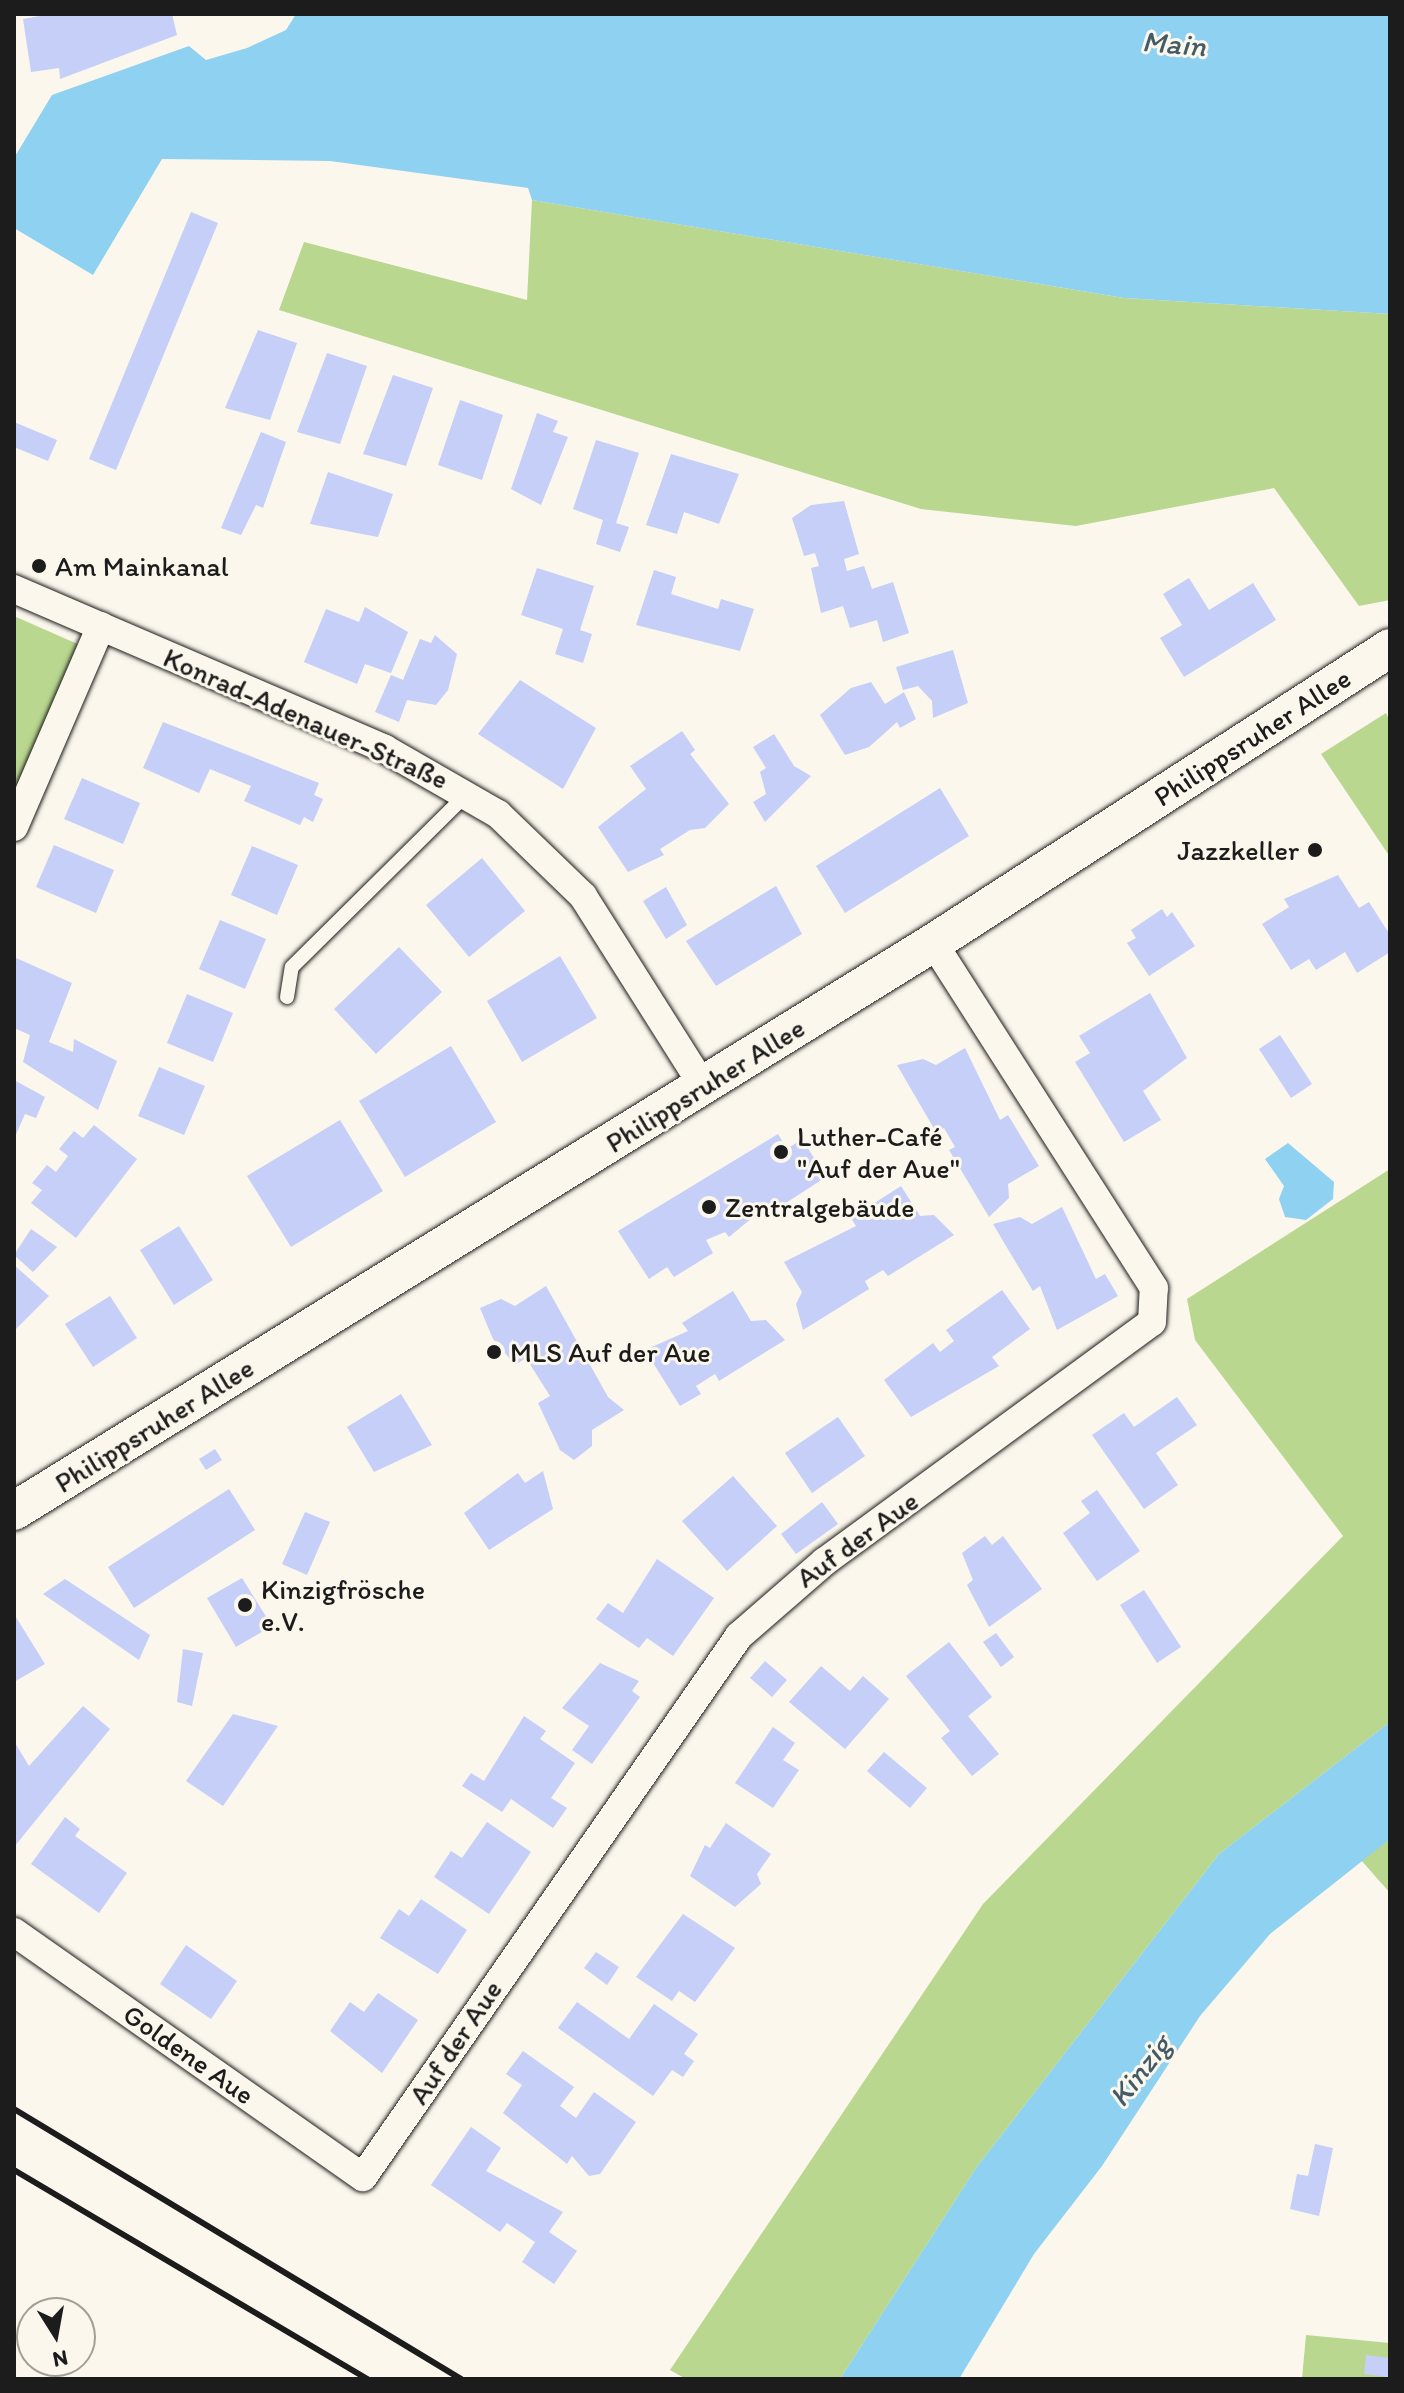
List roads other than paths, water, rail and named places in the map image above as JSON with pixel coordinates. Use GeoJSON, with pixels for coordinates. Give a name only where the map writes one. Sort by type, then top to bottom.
{"type":"FeatureCollection","features":[{"type":"Feature","properties":{"kind":"main road","name":"Philippsruher Allee"},"geometry":{"type":"LineString","coordinates":[[14,1511],[933,943],[1390,648]]}},
{"type":"Feature","properties":{"kind":"street","name":"Konrad-Adenauer-Straße"},"geometry":{"type":"LineString","coordinates":[[14,589],[468,793],[565,874],[703,1086]]}},
{"type":"Feature","properties":{"kind":"street"},"geometry":{"type":"LineString","coordinates":[[14,827],[101,626]]}},
{"type":"Feature","properties":{"kind":"street","name":"Auf der Aue"},"geometry":{"type":"LineString","coordinates":[[363,2177],[739,1636],[824,1562],[1152,1322],[1154,1288],[933,943]]}},
{"type":"Feature","properties":{"kind":"street","name":"Goldene Aue"},"geometry":{"type":"LineString","coordinates":[[14,1932],[363,2177]]}},
{"type":"Feature","properties":{"kind":"lane"},"geometry":{"type":"LineString","coordinates":[[287,997],[292,967],[468,793]]}},
{"type":"Feature","properties":{"kind":"water","name":"Main"},"geometry":{"type":"Polygon","coordinates":[[[296,14],[1390,14],[1390,314],[1124,298],[532,200],[528,188],[330,161],[162,159],[93,275],[14,228],[14,158],[52,95],[189,46],[206,60],[247,48],[286,30],[296,14]]]}},
{"type":"Feature","properties":{"kind":"water"},"geometry":{"type":"Polygon","coordinates":[[[1288,1143],[1334,1182],[1333,1199],[1306,1220],[1285,1217],[1279,1199],[1284,1186],[1265,1159],[1288,1143]]]}},
{"type":"Feature","properties":{"kind":"water","name":"Kinzig"},"geometry":{"type":"Polygon","coordinates":[[[1390,1722],[1390,1839],[1270,1934],[1200,2016],[1102,2166],[1034,2254],[959,2379],[840,2379],[976,2168],[1219,1854],[1390,1722]]]}},
{"type":"Feature","properties":{"kind":"railway"},"geometry":{"type":"LineString","coordinates":[[14,2109],[461,2379]]}},
{"type":"Feature","properties":{"kind":"railway"},"geometry":{"type":"LineString","coordinates":[[14,2170],[368,2379]]}},
{"type":"Feature","properties":{"kind":"place","name":"Am Mainkanal"},"geometry":{"type":"Point","coordinates":[39,566]}},
{"type":"Feature","properties":{"kind":"place","name":"Jazzkeller"},"geometry":{"type":"Point","coordinates":[1315,850]}},
{"type":"Feature","properties":{"kind":"place","name":"Luther-Café \"Auf der Aue\""},"geometry":{"type":"Point","coordinates":[781,1152]}},
{"type":"Feature","properties":{"kind":"place","name":"Zentralgebäude"},"geometry":{"type":"Point","coordinates":[709,1207]}},
{"type":"Feature","properties":{"kind":"place","name":"MLS Auf der Aue"},"geometry":{"type":"Point","coordinates":[494,1352]}},
{"type":"Feature","properties":{"kind":"place","name":"Kinzigfrösche e.V."},"geometry":{"type":"Point","coordinates":[245,1605]}}]}
